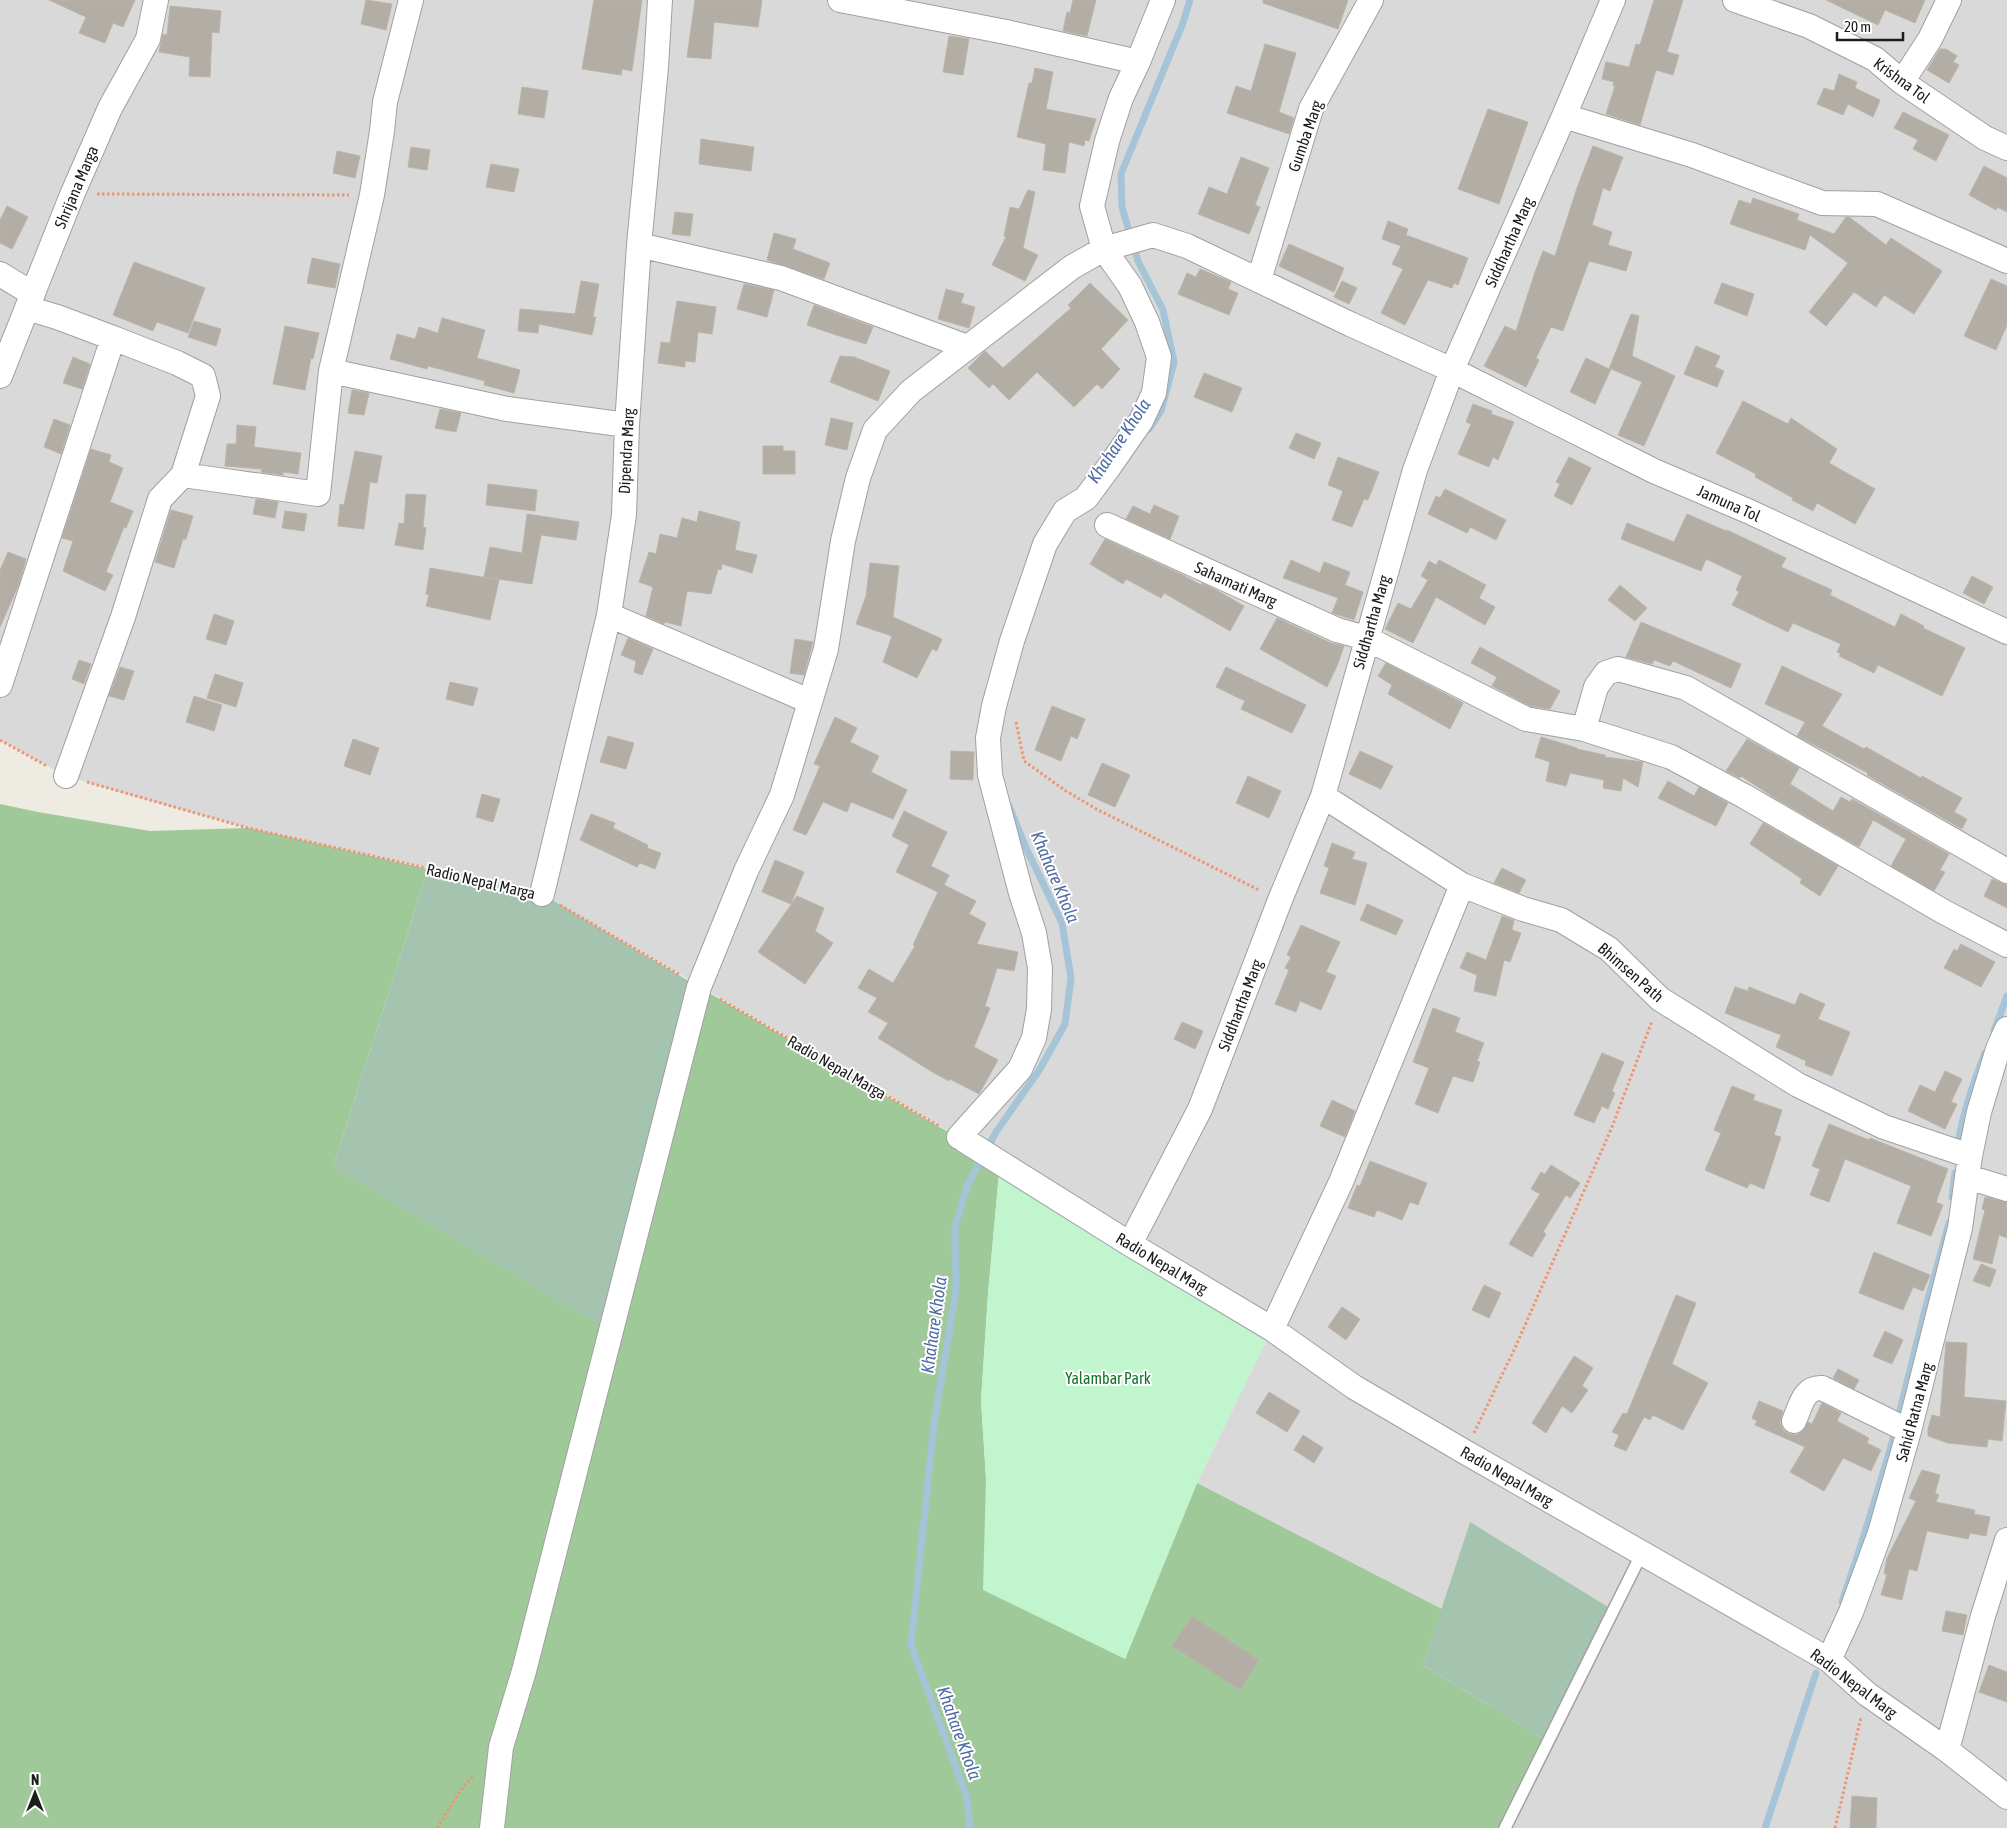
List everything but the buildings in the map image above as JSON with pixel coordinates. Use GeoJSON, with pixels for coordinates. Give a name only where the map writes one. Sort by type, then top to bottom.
{"type":"FeatureCollection","features":[{"type":"Feature","properties":{"kind":"street","name":"Shrijana Marga"},"geometry":{"type":"LineString","coordinates":[[0,376],[72,195],[110,108],[148,39],[156,0]]}},
{"type":"Feature","properties":{"kind":"street"},"geometry":{"type":"LineString","coordinates":[[183,475],[318,494],[331,371],[372,195],[385,102],[411,0]]}},
{"type":"Feature","properties":{"kind":"street","name":"Dipendra Marg"},"geometry":{"type":"LineString","coordinates":[[542,894],[609,615],[624,515],[627,425],[660,0]]}},
{"type":"Feature","properties":{"kind":"street"},"geometry":{"type":"LineString","coordinates":[[840,0],[1006,32],[1138,62]]}},
{"type":"Feature","properties":{"kind":"street"},"geometry":{"type":"LineString","coordinates":[[961,1139],[1020,1069],[1034,1038],[1039,1009],[1040,968],[1034,933],[1021,893],[990,775],[988,738],[999,688],[1026,597],[1046,544],[1065,511],[1086,498],[1109,467],[1141,421],[1154,393],[1159,357],[1148,322],[1092,206],[1110,132],[1121,98],[1164,0]]}},
{"type":"Feature","properties":{"kind":"street","name":"Gumba Marg"},"geometry":{"type":"LineString","coordinates":[[1259,280],[1311,109],[1371,0]]}},
{"type":"Feature","properties":{"kind":"street","name":"Siddhartha Marg"},"geometry":{"type":"LineString","coordinates":[[1130,1244],[1200,1109],[1280,900],[1323,796],[1366,638],[1415,470],[1452,370],[1613,0]]}},
{"type":"Feature","properties":{"kind":"street","name":"Krishna Tol"},"geometry":{"type":"LineString","coordinates":[[1735,0],[1809,26],[1875,59],[1902,82],[1985,138],[2007,148]]}},
{"type":"Feature","properties":{"kind":"street"},"geometry":{"type":"LineString","coordinates":[[1902,82],[1930,39],[1949,0]]}},
{"type":"Feature","properties":{"kind":"street"},"geometry":{"type":"LineString","coordinates":[[1564,116],[1692,155],[1822,203],[1877,204],[2007,261]]}},
{"type":"Feature","properties":{"kind":"street","name":"Jamuna Tol"},"geometry":{"type":"LineString","coordinates":[[1110,246],[1154,235],[1187,246],[1350,324],[1452,370],[1654,471],[1750,512],[2007,632]]}},
{"type":"Feature","properties":{"kind":"street"},"geometry":{"type":"LineString","coordinates":[[640,245],[781,278],[967,347]]}},
{"type":"Feature","properties":{"kind":"street"},"geometry":{"type":"LineString","coordinates":[[492,1828],[501,1747],[524,1671],[699,987],[746,871],[782,795],[826,649],[843,541],[858,478],[875,430],[911,391],[967,347],[1072,267],[1110,246]]}},
{"type":"Feature","properties":{"kind":"street"},"geometry":{"type":"LineString","coordinates":[[0,274],[30,301],[57,317],[177,363],[203,376],[208,396],[183,475],[160,499],[123,616],[66,776]]}},
{"type":"Feature","properties":{"kind":"street"},"geometry":{"type":"LineString","coordinates":[[0,686],[113,338]]}},
{"type":"Feature","properties":{"kind":"street"},"geometry":{"type":"LineString","coordinates":[[331,371],[507,409],[627,425]]}},
{"type":"Feature","properties":{"kind":"street","name":"Sahamati Marg"},"geometry":{"type":"LineString","coordinates":[[1107,526],[1337,630],[1366,638],[1526,719],[1584,729],[1671,757],[1752,801],[1944,912],[2007,945]]}},
{"type":"Feature","properties":{"kind":"street"},"geometry":{"type":"LineString","coordinates":[[609,615],[809,701]]}},
{"type":"Feature","properties":{"kind":"street"},"geometry":{"type":"LineString","coordinates":[[1584,729],[1596,687],[1606,673],[1618,669],[1686,688],[2007,871]]}},
{"type":"Feature","properties":{"kind":"street","name":"Bhimsen Path"},"geometry":{"type":"LineString","coordinates":[[1323,796],[1462,885],[1523,909],[1561,920],[1609,949],[1660,999],[1798,1084],[1969,1167],[2007,1189]]}},
{"type":"Feature","properties":{"kind":"street"},"geometry":{"type":"LineString","coordinates":[[1272,1329],[1340,1182],[1462,885]]}},
{"type":"Feature","properties":{"kind":"street","name":"Sahid Ratna Marg"},"geometry":{"type":"LineString","coordinates":[[1829,1660],[1851,1612],[1880,1533],[1909,1431],[1960,1228],[1979,1112],[1998,1049],[2007,1029]]}},
{"type":"Feature","properties":{"kind":"street","name":"Radio Nepal Marg"},"geometry":{"type":"LineString","coordinates":[[961,1139],[1272,1329],[1354,1387],[1829,1660],[1867,1694],[1947,1750],[2007,1797]]}},
{"type":"Feature","properties":{"kind":"street"},"geometry":{"type":"LineString","coordinates":[[1794,1421],[1808,1390],[1814,1387],[1822,1388],[1909,1431]]}},
{"type":"Feature","properties":{"kind":"street"},"geometry":{"type":"LineString","coordinates":[[1947,1750],[1983,1616],[2007,1540]]}},
{"type":"Feature","properties":{"kind":"lane"},"geometry":{"type":"LineString","coordinates":[[1505,1828],[1642,1553]]}},
{"type":"Feature","properties":{"kind":"path"},"geometry":{"type":"LineString","coordinates":[[72,195],[372,195]]}},
{"type":"Feature","properties":{"kind":"path"},"geometry":{"type":"LineString","coordinates":[[1015,720],[1024,761],[1066,791],[1098,810],[1280,900]]}},
{"type":"Feature","properties":{"kind":"path","name":"Radio Nepal Marga"},"geometry":{"type":"LineString","coordinates":[[0,740],[66,776],[248,828],[542,894],[961,1139]]}},
{"type":"Feature","properties":{"kind":"path"},"geometry":{"type":"LineString","coordinates":[[1465,1452],[1515,1348],[1612,1128],[1660,999]]}},
{"type":"Feature","properties":{"kind":"path"},"geometry":{"type":"LineString","coordinates":[[1835,1828],[1867,1694]]}},
{"type":"Feature","properties":{"kind":"path"},"geometry":{"type":"LineString","coordinates":[[437,1828],[463,1787],[476,1774]]}},
{"type":"Feature","properties":{"kind":"shaded area"},"geometry":{"type":"Polygon","coordinates":[[[0,0],[2007,0],[2007,1828],[1505,1828],[1470,1523],[1442,1609],[1197,1483],[1272,1329],[964,1140],[542,894],[248,828],[150,801],[66,776],[0,740],[0,0]]]}},
{"type":"Feature","properties":{"kind":"green space"},"geometry":{"type":"Polygon","coordinates":[[[0,804],[150,831],[248,828],[428,869],[333,1167],[699,987],[1000,1162],[988,1294],[981,1401],[986,1478],[1125,1659],[1197,1483],[1442,1609],[1423,1665],[1547,1741],[1505,1828],[0,1828],[0,804]]]}},
{"type":"Feature","properties":{"kind":"green space"},"geometry":{"type":"Polygon","coordinates":[[[428,869],[542,894],[699,987],[610,1331],[333,1167],[428,869]]]}},
{"type":"Feature","properties":{"kind":"green space","name":"Yalambar Park"},"geometry":{"type":"Polygon","coordinates":[[[1000,1162],[1272,1329],[1197,1483],[1125,1659],[983,1590],[986,1478],[981,1401],[988,1294],[1000,1162]]]}},
{"type":"Feature","properties":{"kind":"green space"},"geometry":{"type":"Polygon","coordinates":[[[1470,1522],[1613,1610],[1547,1741],[1423,1665],[1470,1522]]]}},
{"type":"Feature","properties":{"kind":"waterway","name":"Khahare Khola"},"geometry":{"type":"LineString","coordinates":[[1149,429],[1161,411],[1174,362],[1163,310],[1138,261],[1122,207],[1121,174],[1183,23],[1190,0]]}},
{"type":"Feature","properties":{"kind":"waterway","name":"Khahare Khola"},"geometry":{"type":"LineString","coordinates":[[970,1828],[967,1798],[911,1645],[934,1424],[956,1290],[955,1226],[968,1184],[996,1132],[1040,1069],[1065,1024],[1071,978],[1062,923],[1027,850],[1009,806]]}},
{"type":"Feature","properties":{"kind":"waterway"},"geometry":{"type":"LineString","coordinates":[[1994,1031],[2007,996]]}},
{"type":"Feature","properties":{"kind":"waterway"},"geometry":{"type":"LineString","coordinates":[[1958,1144],[1969,1098],[1985,1053]]}},
{"type":"Feature","properties":{"kind":"waterway"},"geometry":{"type":"LineString","coordinates":[[1952,1197],[1955,1173]]}},
{"type":"Feature","properties":{"kind":"waterway"},"geometry":{"type":"LineString","coordinates":[[1842,1602],[1890,1450],[1949,1223]]}},
{"type":"Feature","properties":{"kind":"waterway"},"geometry":{"type":"LineString","coordinates":[[1765,1828],[1816,1673]]}}]}
